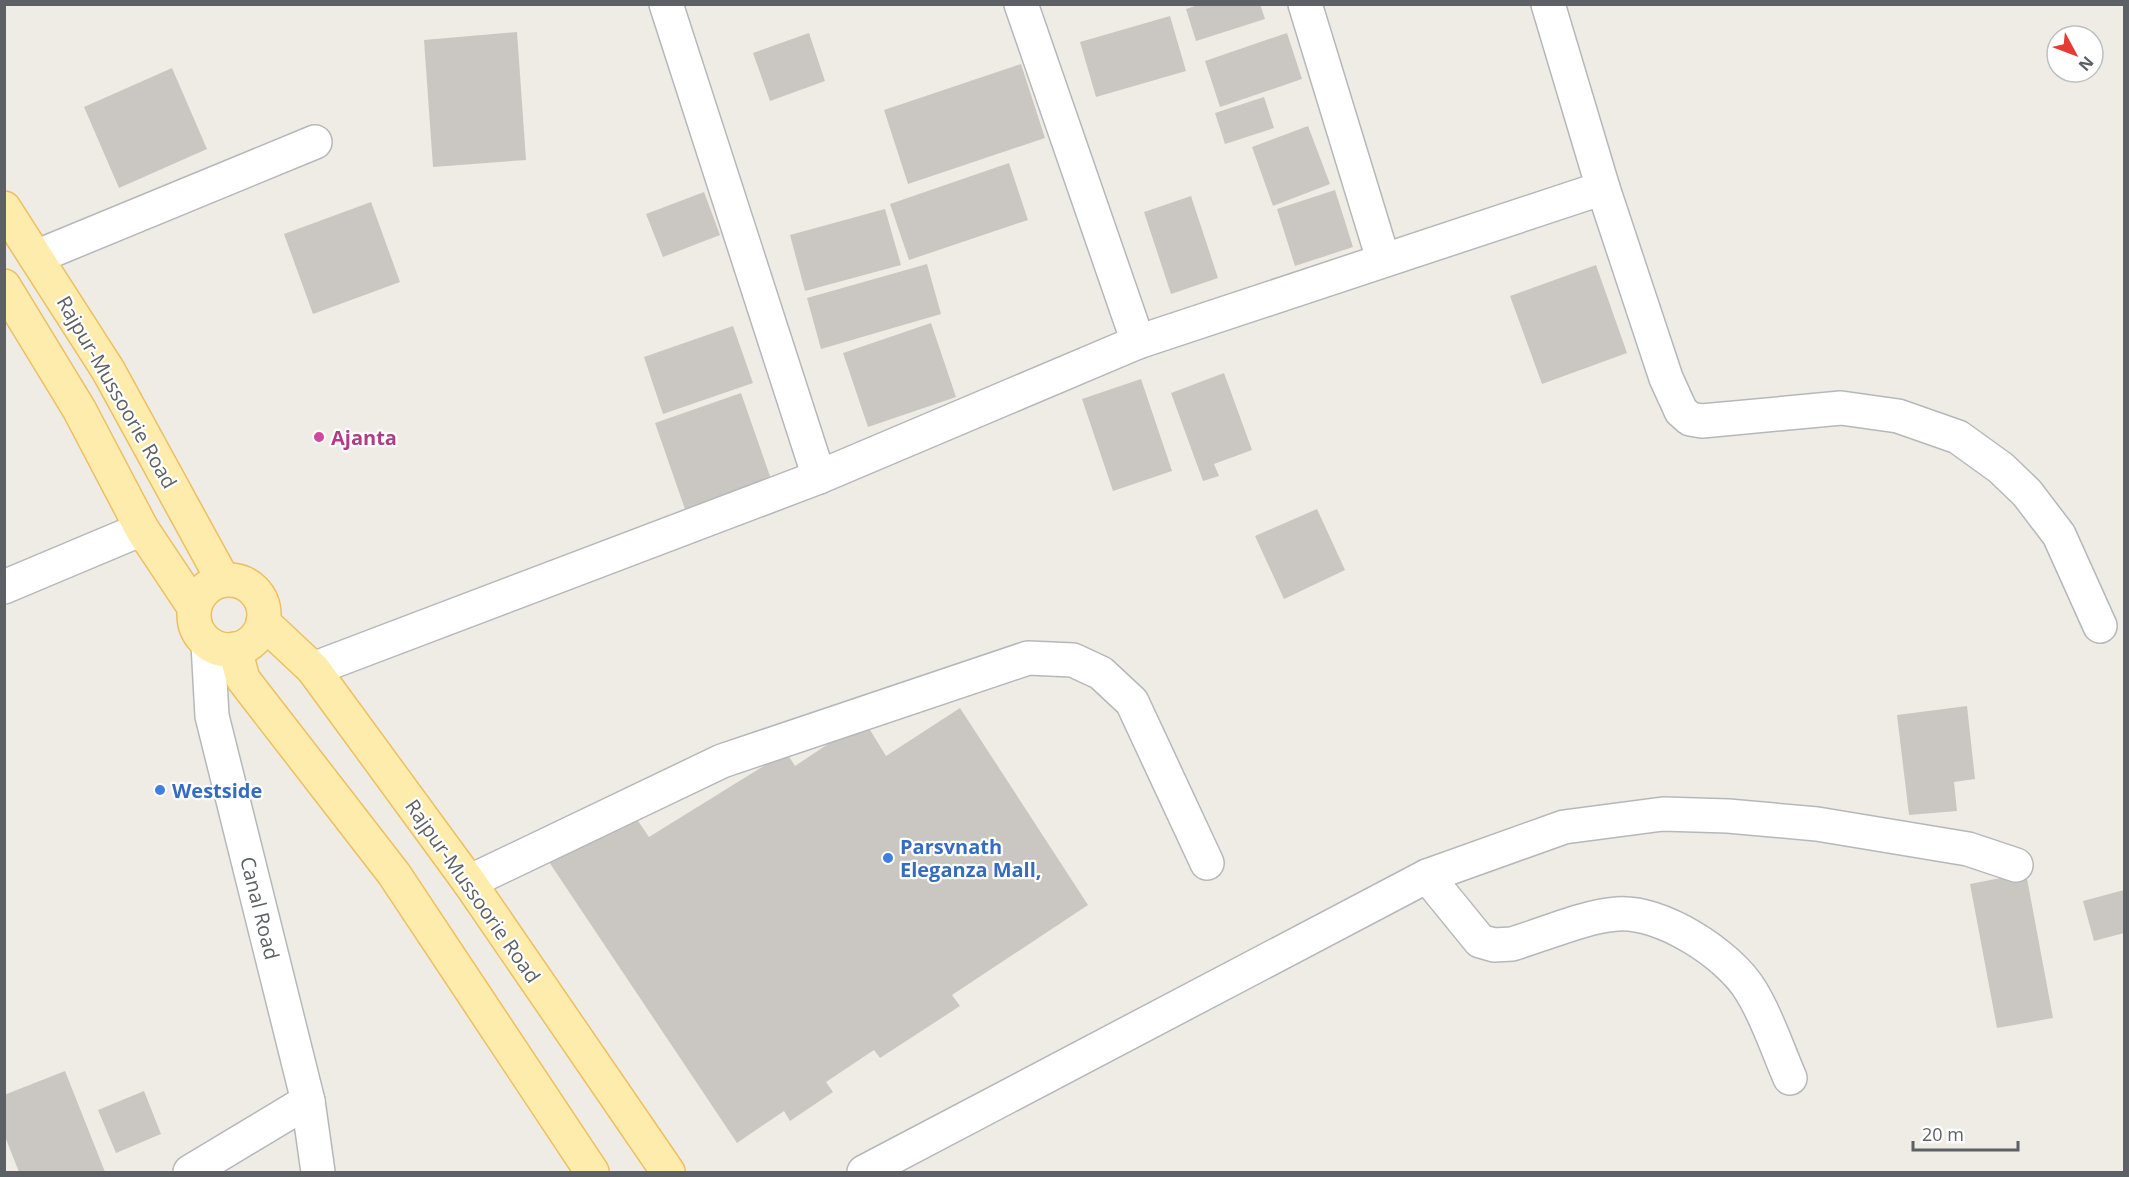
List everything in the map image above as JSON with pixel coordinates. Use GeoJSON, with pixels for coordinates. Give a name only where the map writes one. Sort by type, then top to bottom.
{"type":"FeatureCollection","features":[{"type":"Feature","properties":{"kind":"main road","name":"Rajpur-Mussoorie Road"},"geometry":{"type":"LineString","coordinates":[[4,208],[108,370],[223,580]]}},
{"type":"Feature","properties":{"kind":"main road"},"geometry":{"type":"LineString","coordinates":[[4,286],[79,409],[142,529],[194,607]]}},
{"type":"Feature","properties":{"kind":"main road"},"geometry":{"type":"LineString","coordinates":[[222,646],[248,644],[258,634],[263,622],[263,608],[258,595],[242,583],[223,580],[210,585],[200,595],[194,607],[194,621],[199,634],[222,646],[243,679],[394,874],[592,1173]]}},
{"type":"Feature","properties":{"kind":"main road","name":"Rajpur-Mussoorie Road"},"geometry":{"type":"LineString","coordinates":[[263,622],[313,669],[469,882],[668,1173]]}},
{"type":"Feature","properties":{"kind":"street"},"geometry":{"type":"LineString","coordinates":[[666,4],[819,477]]}},
{"type":"Feature","properties":{"kind":"street"},"geometry":{"type":"LineString","coordinates":[[1021,4],[1138,342]]}},
{"type":"Feature","properties":{"kind":"street"},"geometry":{"type":"LineString","coordinates":[[1305,4],[1383,259]]}},
{"type":"Feature","properties":{"kind":"street"},"geometry":{"type":"LineString","coordinates":[[1548,4],[1603,188],[1666,378],[1674,399],[1690,419],[1702,422],[1841,408],[1898,416],[1958,437],[2001,468],[2060,535],[2100,626]]}},
{"type":"Feature","properties":{"kind":"street"},"geometry":{"type":"LineString","coordinates":[[36,257],[315,141]]}},
{"type":"Feature","properties":{"kind":"street"},"geometry":{"type":"LineString","coordinates":[[313,669],[819,477],[1138,342],[1603,188]]}},
{"type":"Feature","properties":{"kind":"street"},"geometry":{"type":"LineString","coordinates":[[4,587],[142,529]]}},
{"type":"Feature","properties":{"kind":"street","name":"Canal Road"},"geometry":{"type":"LineString","coordinates":[[222,646],[212,716],[308,1101],[318,1173]]}},
{"type":"Feature","properties":{"kind":"street"},"geometry":{"type":"LineString","coordinates":[[469,882],[722,762],[1028,658],[1073,660],[1101,673],[1132,702],[1207,863]]}},
{"type":"Feature","properties":{"kind":"street"},"geometry":{"type":"LineString","coordinates":[[864,1173],[1427,876],[1564,827],[1663,814],[1728,816],[1817,824],[1968,849],[2016,865]]}},
{"type":"Feature","properties":{"kind":"street"},"geometry":{"type":"LineString","coordinates":[[1427,876],[1480,941],[1494,945],[1512,944],[1617,914],[1645,915],[1680,931],[1736,972],[1751,991],[1790,1078]]}},
{"type":"Feature","properties":{"kind":"street"},"geometry":{"type":"LineString","coordinates":[[190,1173],[308,1101]]}},
{"type":"Feature","properties":{"kind":"building"},"geometry":{"type":"Polygon","coordinates":[[[1201,4],[1260,4],[1265,19],[1196,41],[1186,9],[1201,4]]]}},
{"type":"Feature","properties":{"kind":"building"},"geometry":{"type":"Polygon","coordinates":[[[1170,16],[1186,71],[1096,97],[1080,42],[1170,16]]]}},
{"type":"Feature","properties":{"kind":"building"},"geometry":{"type":"Polygon","coordinates":[[[517,32],[526,160],[433,167],[424,40],[517,32]]]}},
{"type":"Feature","properties":{"kind":"building"},"geometry":{"type":"Polygon","coordinates":[[[809,33],[825,81],[770,101],[753,53],[809,33]]]}},
{"type":"Feature","properties":{"kind":"building"},"geometry":{"type":"Polygon","coordinates":[[[1287,33],[1302,79],[1220,107],[1205,61],[1287,33]]]}},
{"type":"Feature","properties":{"kind":"building"},"geometry":{"type":"Polygon","coordinates":[[[1021,64],[1045,138],[908,184],[884,110],[1021,64]]]}},
{"type":"Feature","properties":{"kind":"building"},"geometry":{"type":"Polygon","coordinates":[[[172,68],[207,149],[119,188],[84,107],[172,68]]]}},
{"type":"Feature","properties":{"kind":"building"},"geometry":{"type":"Polygon","coordinates":[[[1264,97],[1274,128],[1225,144],[1215,113],[1264,97]]]}},
{"type":"Feature","properties":{"kind":"building"},"geometry":{"type":"Polygon","coordinates":[[[1308,126],[1330,184],[1273,206],[1252,147],[1308,126]]]}},
{"type":"Feature","properties":{"kind":"building"},"geometry":{"type":"Polygon","coordinates":[[[1009,163],[1028,220],[909,260],[890,204],[1009,163]]]}},
{"type":"Feature","properties":{"kind":"building"},"geometry":{"type":"Polygon","coordinates":[[[1335,190],[1353,247],[1295,266],[1277,209],[1335,190]]]}},
{"type":"Feature","properties":{"kind":"building"},"geometry":{"type":"Polygon","coordinates":[[[704,192],[720,235],[663,257],[646,214],[704,192]]]}},
{"type":"Feature","properties":{"kind":"building"},"geometry":{"type":"Polygon","coordinates":[[[1191,196],[1218,278],[1171,294],[1144,212],[1191,196]]]}},
{"type":"Feature","properties":{"kind":"building"},"geometry":{"type":"Polygon","coordinates":[[[371,202],[400,282],[313,314],[284,234],[371,202]]]}},
{"type":"Feature","properties":{"kind":"building"},"geometry":{"type":"Polygon","coordinates":[[[885,209],[901,265],[805,291],[790,235],[885,209]]]}},
{"type":"Feature","properties":{"kind":"building"},"geometry":{"type":"Polygon","coordinates":[[[927,264],[941,314],[821,349],[807,298],[927,264]]]}},
{"type":"Feature","properties":{"kind":"building"},"geometry":{"type":"Polygon","coordinates":[[[1596,265],[1627,353],[1542,384],[1510,296],[1596,265]]]}},
{"type":"Feature","properties":{"kind":"building"},"geometry":{"type":"Polygon","coordinates":[[[931,323],[956,397],[868,427],[843,353],[931,323]]]}},
{"type":"Feature","properties":{"kind":"building"},"geometry":{"type":"Polygon","coordinates":[[[733,326],[753,383],[663,414],[644,357],[733,326]]]}},
{"type":"Feature","properties":{"kind":"building"},"geometry":{"type":"Polygon","coordinates":[[[1224,373],[1252,450],[1214,464],[1219,476],[1203,481],[1171,393],[1224,373]]]}},
{"type":"Feature","properties":{"kind":"building"},"geometry":{"type":"Polygon","coordinates":[[[1141,379],[1172,471],[1113,491],[1082,399],[1141,379]]]}},
{"type":"Feature","properties":{"kind":"building"},"geometry":{"type":"Polygon","coordinates":[[[741,393],[772,482],[686,512],[655,423],[741,393]]]}},
{"type":"Feature","properties":{"kind":"building"},"geometry":{"type":"Polygon","coordinates":[[[1317,509],[1345,570],[1284,599],[1255,536],[1317,509]]]}},
{"type":"Feature","properties":{"kind":"building"},"geometry":{"type":"Polygon","coordinates":[[[1967,706],[1975,779],[1954,782],[1957,811],[1909,815],[1897,715],[1967,706]]]}},
{"type":"Feature","properties":{"kind":"building","name":"Parsvnath Eleganza Mall,"},"geometry":{"type":"Polygon","coordinates":[[[960,708],[1088,905],[952,995],[960,1006],[880,1058],[874,1050],[826,1082],[833,1092],[790,1121],[784,1111],[737,1143],[549,862],[629,808],[649,837],[786,752],[795,766],[864,720],[886,756],[960,708]]]}},
{"type":"Feature","properties":{"kind":"building"},"geometry":{"type":"Polygon","coordinates":[[[2026,873],[2053,1018],[1997,1028],[1970,884],[2026,873]]]}},
{"type":"Feature","properties":{"kind":"building"},"geometry":{"type":"Polygon","coordinates":[[[2124,890],[2124,933],[2094,941],[2083,901],[2124,890]]]}},
{"type":"Feature","properties":{"kind":"building"},"geometry":{"type":"Polygon","coordinates":[[[65,1071],[105,1172],[19,1172],[4,1134],[4,1095],[65,1071]]]}},
{"type":"Feature","properties":{"kind":"building"},"geometry":{"type":"Polygon","coordinates":[[[144,1091],[161,1134],[116,1153],[98,1110],[144,1091]]]}},
{"type":"Feature","properties":{"kind":"place","name":"Ajanta"},"geometry":{"type":"Point","coordinates":[319,437]}},
{"type":"Feature","properties":{"kind":"place","name":"Westside"},"geometry":{"type":"Point","coordinates":[160,790]}},
{"type":"Feature","properties":{"kind":"place","name":"Parsvnath Eleganza Mall,"},"geometry":{"type":"Point","coordinates":[888,858]}}]}
